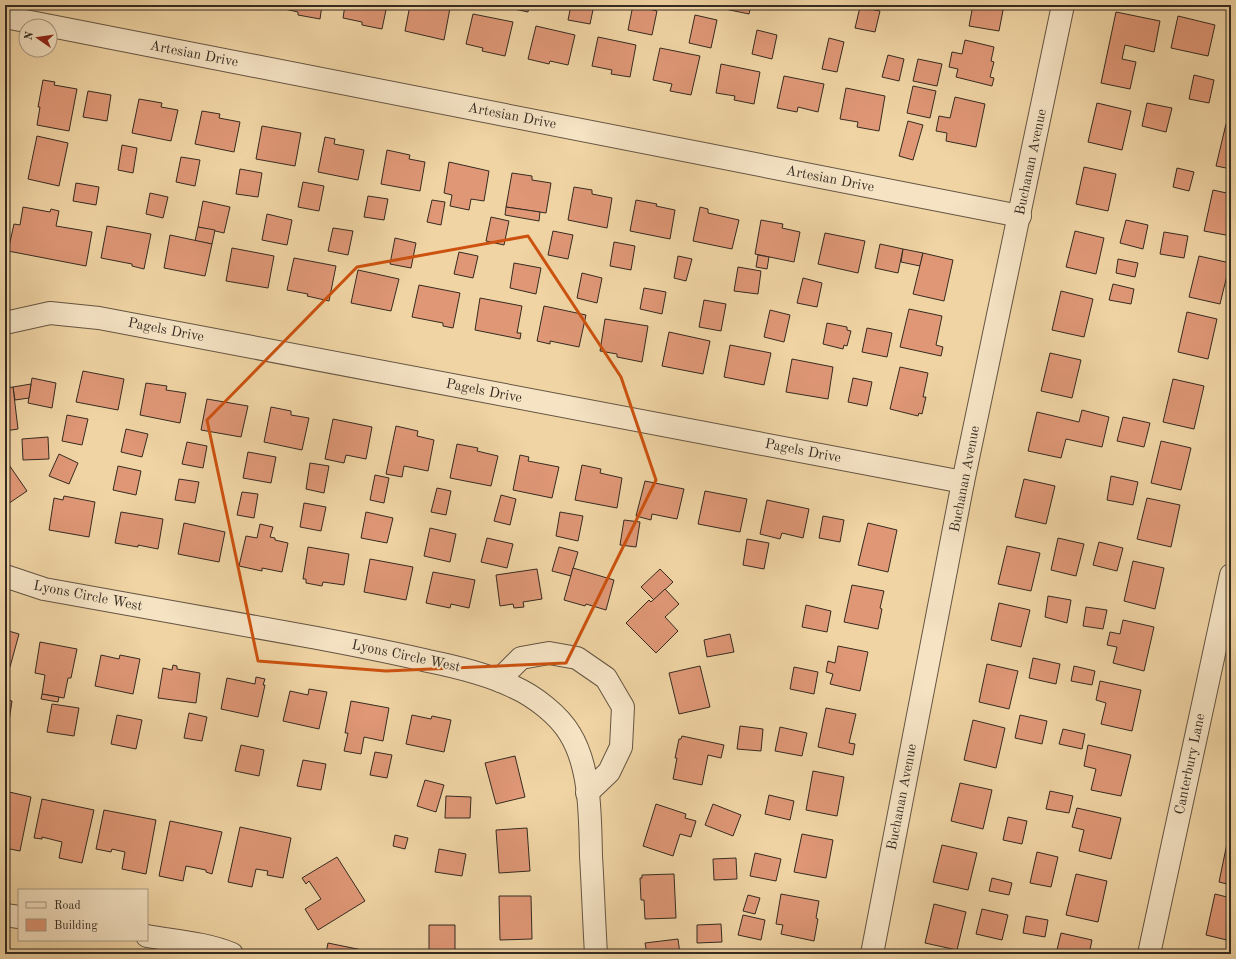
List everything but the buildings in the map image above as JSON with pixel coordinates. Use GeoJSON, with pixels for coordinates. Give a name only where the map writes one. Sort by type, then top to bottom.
{"type":"FeatureCollection","features":[{"type":"Feature","properties":{"kind":"street","name":"Buchanan Avenue"},"geometry":{"type":"LineString","coordinates":[[872,954],[964,482],[1063,5]]}},
{"type":"Feature","properties":{"kind":"street","name":"Artesian Drive"},"geometry":{"type":"LineString","coordinates":[[5,17],[1020,216]]}},
{"type":"Feature","properties":{"kind":"street","name":"Pagels Drive"},"geometry":{"type":"LineString","coordinates":[[5,323],[50,313],[99,318],[964,482]]}},
{"type":"Feature","properties":{"kind":"street","name":"Canterbury Lane"},"geometry":{"type":"LineString","coordinates":[[1149,954],[1231,575]]}},
{"type":"Feature","properties":{"kind":"street","name":"Lyons Circle West"},"geometry":{"type":"LineString","coordinates":[[5,576],[44,589],[384,650],[466,669],[515,687],[535,699],[555,716],[570,733],[579,753],[584,770],[587,793],[596,954]]}},
{"type":"Feature","properties":{"kind":"street"},"geometry":{"type":"LineString","coordinates":[[500,681],[521,658],[549,653],[577,658],[606,678],[623,707],[621,747],[609,772],[587,793]]}},
{"type":"Feature","properties":{"kind":"street"},"geometry":{"type":"LineString","coordinates":[[5,915],[18,917]]}},
{"type":"Feature","properties":{"kind":"street"},"geometry":{"type":"LineString","coordinates":[[148,936],[199,944],[232,954]]}},
{"type":"Feature","properties":{"kind":"highlighted area"},"geometry":{"type":"Polygon","coordinates":[[[528,236],[621,377],[656,480],[566,663],[386,671],[258,661],[207,420],[357,267],[528,236]]]}}]}
